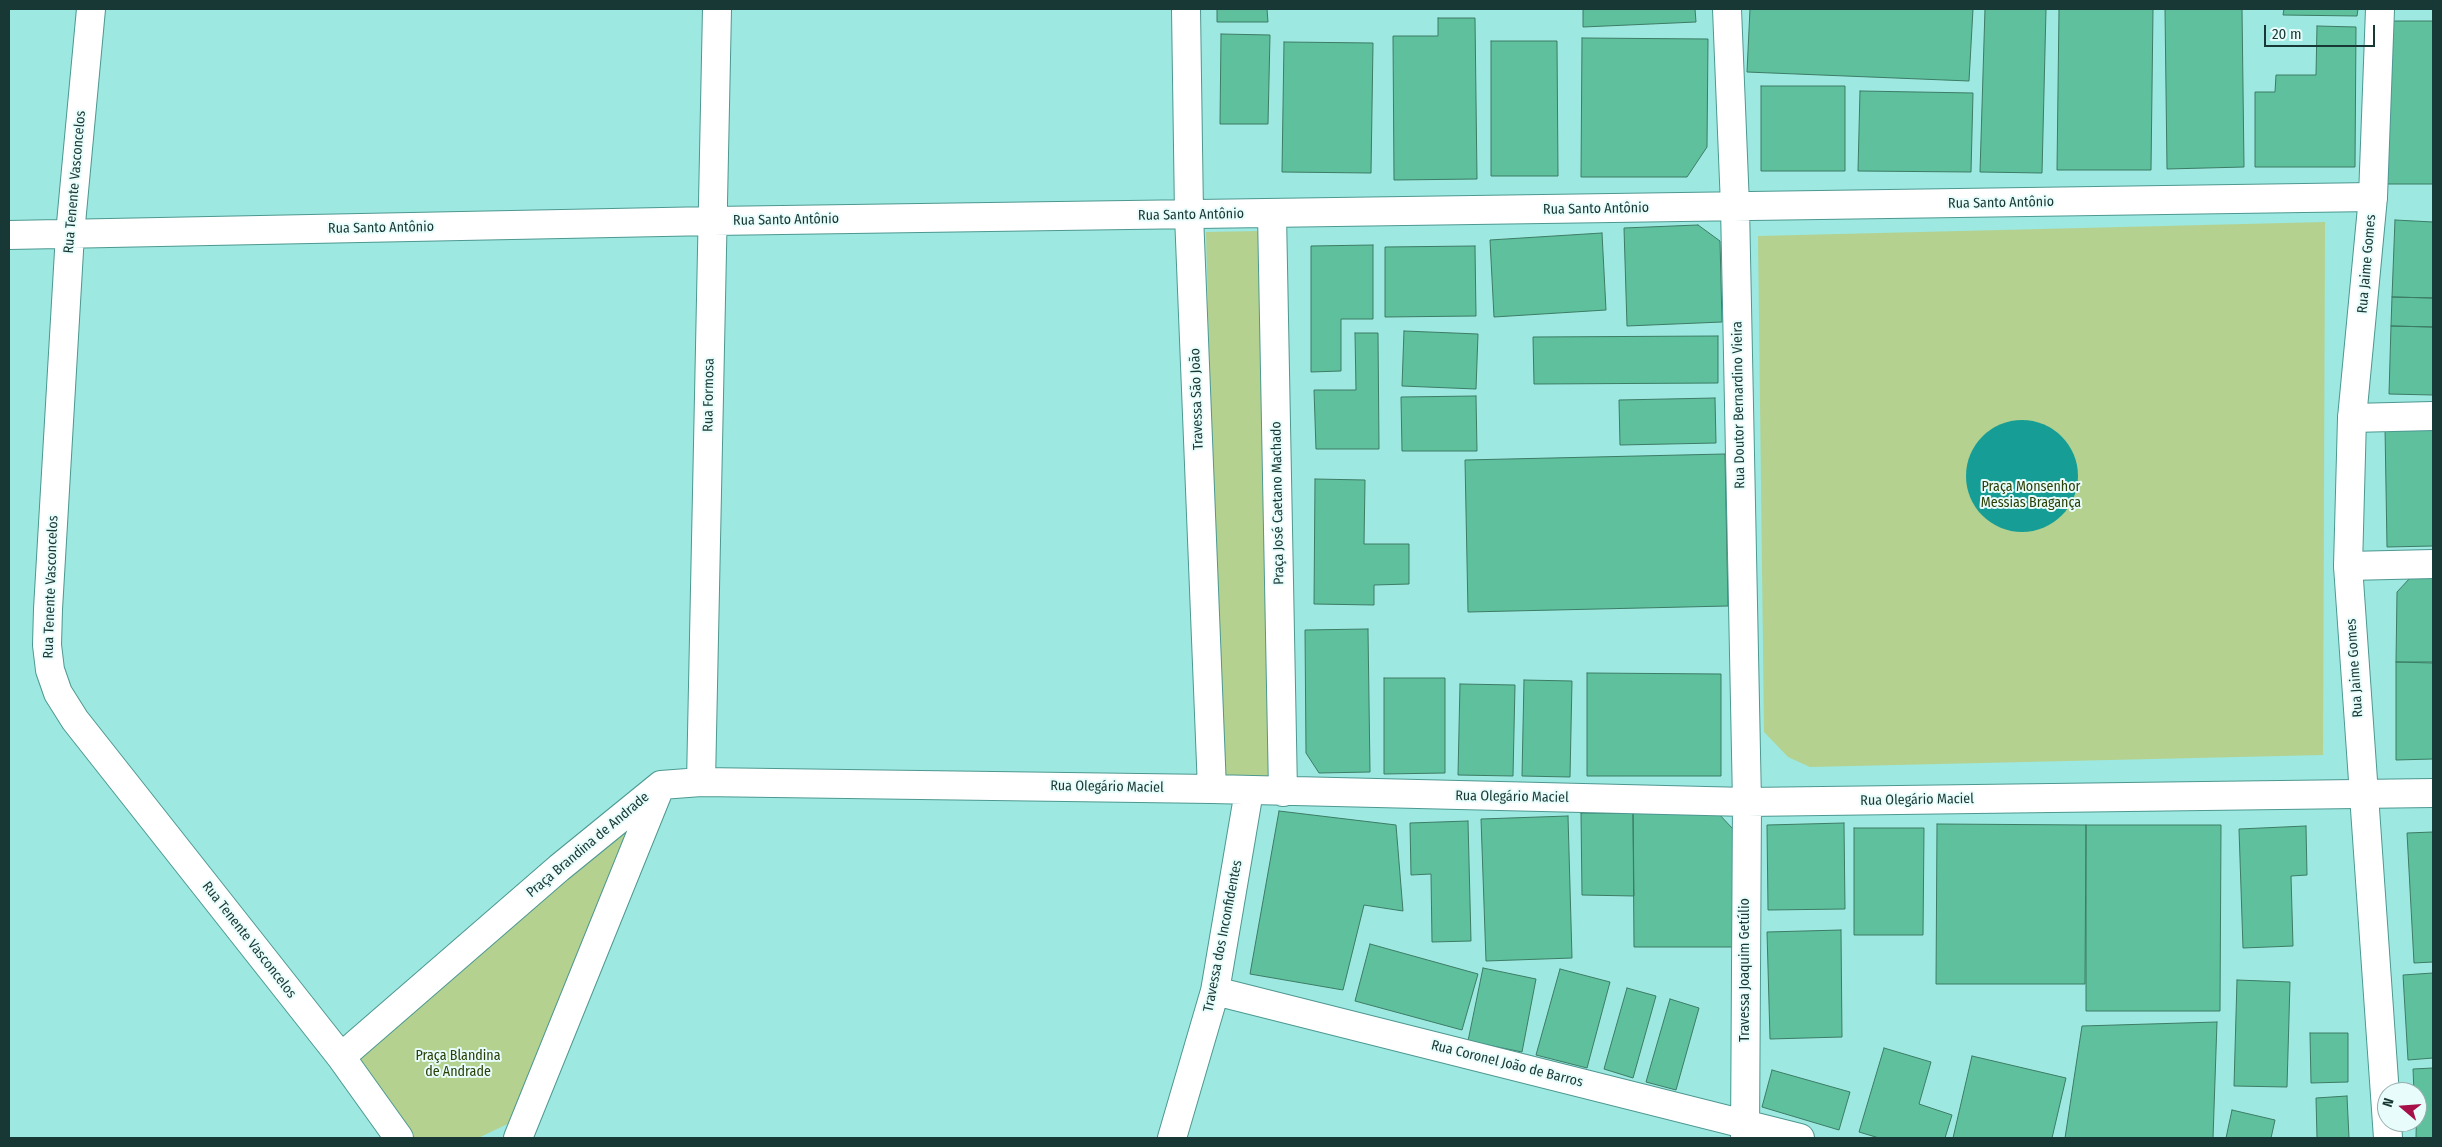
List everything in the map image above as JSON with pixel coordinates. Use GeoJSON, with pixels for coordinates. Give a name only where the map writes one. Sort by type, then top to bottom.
{"type":"FeatureCollection","features":[{"type":"Feature","properties":{"kind":"street","name":"Rua Tenente Vasconcelos"},"geometry":{"type":"LineString","coordinates":[[91,9],[70,234],[48,609],[47,645],[50,670],[58,693],[75,720],[341,1056],[400,1138]]}},
{"type":"Feature","properties":{"kind":"street","name":"Rua Formosa"},"geometry":{"type":"LineString","coordinates":[[701,782],[717,9]]}},
{"type":"Feature","properties":{"kind":"street","name":"Travessa São João"},"geometry":{"type":"LineString","coordinates":[[1186,9],[1190,215],[1212,789]]}},
{"type":"Feature","properties":{"kind":"street","name":"Rua Doutor Bernardino Vieira"},"geometry":{"type":"LineString","coordinates":[[1727,9],[1735,206],[1747,802]]}},
{"type":"Feature","properties":{"kind":"street","name":"Rua Jaime Gomes"},"geometry":{"type":"LineString","coordinates":[[2380,9],[2373,197],[2352,418],[2348,566],[2388,1138]]}},
{"type":"Feature","properties":{"kind":"street","name":"Rua Santo Antônio"},"geometry":{"type":"LineString","coordinates":[[9,235],[713,221],[2373,197]]}},
{"type":"Feature","properties":{"kind":"street","name":"Praça José Caetano Machado"},"geometry":{"type":"LineString","coordinates":[[1272,214],[1283,792]]}},
{"type":"Feature","properties":{"kind":"street"},"geometry":{"type":"LineString","coordinates":[[2352,418],[2433,416]]}},
{"type":"Feature","properties":{"kind":"street"},"geometry":{"type":"LineString","coordinates":[[2348,566],[2433,564]]}},
{"type":"Feature","properties":{"kind":"street","name":"Rua Olegário Maciel"},"geometry":{"type":"LineString","coordinates":[[661,785],[701,782],[1212,789],[1747,802],[2433,793]]}},
{"type":"Feature","properties":{"kind":"street","name":"Praça Brandina de Andrade"},"geometry":{"type":"LineString","coordinates":[[341,1056],[559,868],[661,785]]}},
{"type":"Feature","properties":{"kind":"street","name":"Praça Brandina de Andrade"},"geometry":{"type":"LineString","coordinates":[[514,1135],[661,785]]}},
{"type":"Feature","properties":{"kind":"street","name":"Travessa dos Inconfidentes"},"geometry":{"type":"LineString","coordinates":[[1172,1138],[1215,991],[1249,790]]}},
{"type":"Feature","properties":{"kind":"street","name":"Travessa Joaquim Getúlio"},"geometry":{"type":"LineString","coordinates":[[1744,1131],[1747,802]]}},
{"type":"Feature","properties":{"kind":"street","name":"Rua Coronel João de Barros"},"geometry":{"type":"LineString","coordinates":[[1215,991],[1744,1131],[1800,1138]]}},
{"type":"Feature","properties":{"kind":"green space","name":"Praça Monsenhor Messias Bragança"},"geometry":{"type":"Polygon","coordinates":[[[2325,222],[2323,755],[1810,767],[1788,757],[1764,732],[1758,236],[2325,222]]]}},
{"type":"Feature","properties":{"kind":"green space"},"geometry":{"type":"Polygon","coordinates":[[[1259,231],[1273,778],[1220,779],[1206,232],[1259,231]]]}},
{"type":"Feature","properties":{"kind":"green space","name":"Praça Blandina de Andrade"},"geometry":{"type":"Polygon","coordinates":[[[646,805],[514,1121],[478,1138],[406,1137],[350,1058],[646,805]]]}},
{"type":"Feature","properties":{"kind":"water"},"geometry":{"type":"Polygon","coordinates":[[[2022,420],[2033,421],[2043,425],[2061,437],[2073,455],[2077,465],[2077,487],[2073,497],[2061,515],[2043,527],[2033,531],[2022,532],[2011,531],[2001,527],[1983,515],[1971,497],[1967,487],[1966,476],[1967,465],[1971,455],[1983,437],[2001,425],[2011,421],[2022,420]]]}},
{"type":"Feature","properties":{"kind":"building"},"geometry":{"type":"Polygon","coordinates":[[[1217,9],[1267,9],[1268,22],[1217,22],[1217,9]]]}},
{"type":"Feature","properties":{"kind":"building"},"geometry":{"type":"Polygon","coordinates":[[[1583,9],[1695,9],[1696,22],[1583,27],[1583,9]]]}},
{"type":"Feature","properties":{"kind":"building"},"geometry":{"type":"Polygon","coordinates":[[[1750,9],[1973,9],[1969,81],[1747,72],[1750,9]]]}},
{"type":"Feature","properties":{"kind":"building"},"geometry":{"type":"Polygon","coordinates":[[[1985,9],[2046,9],[2042,173],[1980,172],[1985,9]]]}},
{"type":"Feature","properties":{"kind":"building"},"geometry":{"type":"Polygon","coordinates":[[[2059,9],[2153,9],[2151,170],[2057,170],[2059,9]]]}},
{"type":"Feature","properties":{"kind":"building"},"geometry":{"type":"Polygon","coordinates":[[[2165,9],[2242,9],[2244,167],[2167,169],[2165,9]]]}},
{"type":"Feature","properties":{"kind":"building"},"geometry":{"type":"Polygon","coordinates":[[[2284,9],[2358,9],[2357,16],[2283,15],[2284,9]]]}},
{"type":"Feature","properties":{"kind":"building"},"geometry":{"type":"Polygon","coordinates":[[[1438,18],[1475,18],[1477,179],[1394,180],[1393,36],[1438,36],[1438,18]]]}},
{"type":"Feature","properties":{"kind":"building"},"geometry":{"type":"Polygon","coordinates":[[[2383,21],[2433,21],[2433,184],[2382,184],[2383,21]]]}},
{"type":"Feature","properties":{"kind":"building"},"geometry":{"type":"Polygon","coordinates":[[[2317,26],[2356,27],[2355,167],[2255,167],[2255,92],[2275,92],[2276,75],[2316,75],[2317,26]]]}},
{"type":"Feature","properties":{"kind":"building"},"geometry":{"type":"Polygon","coordinates":[[[1221,34],[1270,35],[1268,124],[1220,124],[1221,34]]]}},
{"type":"Feature","properties":{"kind":"building"},"geometry":{"type":"Polygon","coordinates":[[[1582,38],[1708,39],[1707,147],[1687,177],[1581,177],[1582,38]]]}},
{"type":"Feature","properties":{"kind":"building"},"geometry":{"type":"Polygon","coordinates":[[[1491,41],[1557,41],[1558,176],[1491,176],[1491,41]]]}},
{"type":"Feature","properties":{"kind":"building"},"geometry":{"type":"Polygon","coordinates":[[[1284,42],[1373,43],[1371,173],[1282,172],[1284,42]]]}},
{"type":"Feature","properties":{"kind":"building"},"geometry":{"type":"Polygon","coordinates":[[[1761,86],[1845,86],[1845,171],[1761,171],[1761,86]]]}},
{"type":"Feature","properties":{"kind":"building"},"geometry":{"type":"Polygon","coordinates":[[[1860,91],[1973,93],[1971,172],[1858,171],[1860,91]]]}},
{"type":"Feature","properties":{"kind":"building"},"geometry":{"type":"Polygon","coordinates":[[[2395,220],[2433,222],[2433,298],[2392,297],[2395,220]]]}},
{"type":"Feature","properties":{"kind":"building"},"geometry":{"type":"Polygon","coordinates":[[[1698,225],[1720,241],[1722,322],[1627,326],[1624,228],[1698,225]]]}},
{"type":"Feature","properties":{"kind":"building"},"geometry":{"type":"Polygon","coordinates":[[[1602,233],[1606,310],[1494,317],[1490,240],[1602,233]]]}},
{"type":"Feature","properties":{"kind":"building"},"geometry":{"type":"Polygon","coordinates":[[[1373,245],[1373,319],[1341,319],[1341,371],[1311,372],[1311,246],[1373,245]]]}},
{"type":"Feature","properties":{"kind":"building"},"geometry":{"type":"Polygon","coordinates":[[[1475,246],[1476,316],[1385,317],[1385,247],[1475,246]]]}},
{"type":"Feature","properties":{"kind":"building"},"geometry":{"type":"Polygon","coordinates":[[[2392,297],[2433,298],[2433,327],[2391,326],[2392,297]]]}},
{"type":"Feature","properties":{"kind":"building"},"geometry":{"type":"Polygon","coordinates":[[[2391,326],[2433,327],[2433,395],[2389,394],[2391,326]]]}},
{"type":"Feature","properties":{"kind":"building"},"geometry":{"type":"Polygon","coordinates":[[[1404,331],[1478,334],[1476,389],[1402,386],[1404,331]]]}},
{"type":"Feature","properties":{"kind":"building"},"geometry":{"type":"Polygon","coordinates":[[[1355,333],[1378,333],[1379,449],[1316,449],[1314,390],[1356,390],[1355,333]]]}},
{"type":"Feature","properties":{"kind":"building"},"geometry":{"type":"Polygon","coordinates":[[[1718,336],[1718,383],[1534,384],[1533,337],[1718,336]]]}},
{"type":"Feature","properties":{"kind":"building"},"geometry":{"type":"Polygon","coordinates":[[[1476,396],[1477,451],[1402,451],[1401,397],[1476,396]]]}},
{"type":"Feature","properties":{"kind":"building"},"geometry":{"type":"Polygon","coordinates":[[[1715,398],[1716,443],[1620,445],[1619,400],[1715,398]]]}},
{"type":"Feature","properties":{"kind":"building"},"geometry":{"type":"Polygon","coordinates":[[[2433,427],[2433,546],[2387,547],[2385,428],[2433,427]]]}},
{"type":"Feature","properties":{"kind":"building"},"geometry":{"type":"Polygon","coordinates":[[[1725,454],[1728,606],[1468,612],[1465,460],[1725,454]]]}},
{"type":"Feature","properties":{"kind":"building"},"geometry":{"type":"Polygon","coordinates":[[[1315,479],[1365,480],[1364,544],[1409,544],[1409,584],[1374,585],[1374,605],[1314,604],[1315,479]]]}},
{"type":"Feature","properties":{"kind":"building"},"geometry":{"type":"Polygon","coordinates":[[[2410,578],[2433,578],[2433,663],[2396,662],[2397,592],[2410,578]]]}},
{"type":"Feature","properties":{"kind":"building"},"geometry":{"type":"Polygon","coordinates":[[[1368,629],[1370,772],[1319,773],[1306,753],[1305,630],[1368,629]]]}},
{"type":"Feature","properties":{"kind":"building"},"geometry":{"type":"Polygon","coordinates":[[[2396,662],[2433,662],[2433,759],[2396,760],[2396,662]]]}},
{"type":"Feature","properties":{"kind":"building"},"geometry":{"type":"Polygon","coordinates":[[[1587,673],[1721,674],[1721,776],[1587,776],[1587,673]]]}},
{"type":"Feature","properties":{"kind":"building"},"geometry":{"type":"Polygon","coordinates":[[[1384,678],[1445,678],[1445,773],[1384,774],[1384,678]]]}},
{"type":"Feature","properties":{"kind":"building"},"geometry":{"type":"Polygon","coordinates":[[[1524,680],[1572,681],[1570,777],[1522,776],[1524,680]]]}},
{"type":"Feature","properties":{"kind":"building"},"geometry":{"type":"Polygon","coordinates":[[[1460,684],[1515,685],[1513,776],[1458,775],[1460,684]]]}},
{"type":"Feature","properties":{"kind":"building"},"geometry":{"type":"Polygon","coordinates":[[[1279,811],[1396,825],[1403,911],[1364,905],[1343,990],[1250,974],[1279,811]]]}},
{"type":"Feature","properties":{"kind":"building"},"geometry":{"type":"Polygon","coordinates":[[[1717,812],[1733,829],[1733,947],[1634,947],[1633,813],[1717,812]]]}},
{"type":"Feature","properties":{"kind":"building"},"geometry":{"type":"Polygon","coordinates":[[[1581,813],[1633,813],[1634,896],[1582,895],[1581,813]]]}},
{"type":"Feature","properties":{"kind":"building"},"geometry":{"type":"Polygon","coordinates":[[[1568,816],[1572,958],[1486,961],[1481,819],[1568,816]]]}},
{"type":"Feature","properties":{"kind":"building"},"geometry":{"type":"Polygon","coordinates":[[[1468,821],[1471,941],[1432,942],[1431,874],[1411,875],[1410,823],[1468,821]]]}},
{"type":"Feature","properties":{"kind":"building"},"geometry":{"type":"Polygon","coordinates":[[[1844,823],[1845,909],[1768,910],[1767,825],[1844,823]]]}},
{"type":"Feature","properties":{"kind":"building"},"geometry":{"type":"Polygon","coordinates":[[[1937,824],[2086,825],[2085,984],[1936,984],[1937,824]]]}},
{"type":"Feature","properties":{"kind":"building"},"geometry":{"type":"Polygon","coordinates":[[[2086,825],[2221,825],[2220,1011],[2086,1011],[2086,825]]]}},
{"type":"Feature","properties":{"kind":"building"},"geometry":{"type":"Polygon","coordinates":[[[2306,826],[2307,875],[2291,876],[2293,946],[2243,948],[2239,829],[2306,826]]]}},
{"type":"Feature","properties":{"kind":"building"},"geometry":{"type":"Polygon","coordinates":[[[1854,828],[1924,828],[1923,935],[1854,935],[1854,828]]]}},
{"type":"Feature","properties":{"kind":"building"},"geometry":{"type":"Polygon","coordinates":[[[2433,832],[2433,962],[2414,963],[2407,833],[2433,832]]]}},
{"type":"Feature","properties":{"kind":"building"},"geometry":{"type":"Polygon","coordinates":[[[1841,930],[1842,1037],[1770,1039],[1767,932],[1841,930]]]}},
{"type":"Feature","properties":{"kind":"building"},"geometry":{"type":"Polygon","coordinates":[[[1370,944],[1478,974],[1462,1030],[1355,1001],[1370,944]]]}},
{"type":"Feature","properties":{"kind":"building"},"geometry":{"type":"Polygon","coordinates":[[[1483,968],[1536,979],[1522,1052],[1468,1041],[1483,968]]]}},
{"type":"Feature","properties":{"kind":"building"},"geometry":{"type":"Polygon","coordinates":[[[1560,969],[1610,982],[1587,1068],[1536,1055],[1560,969]]]}},
{"type":"Feature","properties":{"kind":"building"},"geometry":{"type":"Polygon","coordinates":[[[2433,973],[2433,1058],[2408,1060],[2403,975],[2433,973]]]}},
{"type":"Feature","properties":{"kind":"building"},"geometry":{"type":"Polygon","coordinates":[[[2237,980],[2290,982],[2287,1087],[2234,1086],[2237,980]]]}},
{"type":"Feature","properties":{"kind":"building"},"geometry":{"type":"Polygon","coordinates":[[[1627,988],[1656,996],[1633,1078],[1604,1069],[1627,988]]]}},
{"type":"Feature","properties":{"kind":"building"},"geometry":{"type":"Polygon","coordinates":[[[1670,999],[1699,1008],[1676,1090],[1646,1082],[1670,999]]]}},
{"type":"Feature","properties":{"kind":"building"},"geometry":{"type":"Polygon","coordinates":[[[2217,1022],[2213,1138],[2065,1138],[2082,1026],[2217,1022]]]}},
{"type":"Feature","properties":{"kind":"building"},"geometry":{"type":"Polygon","coordinates":[[[2310,1033],[2348,1033],[2348,1082],[2311,1083],[2310,1033]]]}},
{"type":"Feature","properties":{"kind":"building"},"geometry":{"type":"Polygon","coordinates":[[[1884,1048],[1931,1062],[1919,1104],[1952,1115],[1945,1138],[1879,1138],[1859,1132],[1884,1048]]]}},
{"type":"Feature","properties":{"kind":"building"},"geometry":{"type":"Polygon","coordinates":[[[1972,1056],[2066,1078],[2052,1138],[1953,1138],[1972,1056]]]}},
{"type":"Feature","properties":{"kind":"building"},"geometry":{"type":"Polygon","coordinates":[[[2433,1068],[2433,1138],[2416,1138],[2416,1132],[2427,1132],[2427,1082],[2414,1082],[2413,1069],[2433,1068]]]}},
{"type":"Feature","properties":{"kind":"building"},"geometry":{"type":"Polygon","coordinates":[[[1772,1070],[1850,1092],[1839,1130],[1762,1107],[1772,1070]]]}},
{"type":"Feature","properties":{"kind":"building"},"geometry":{"type":"Polygon","coordinates":[[[2347,1096],[2349,1138],[2317,1138],[2316,1098],[2347,1096]]]}},
{"type":"Feature","properties":{"kind":"building"},"geometry":{"type":"Polygon","coordinates":[[[2232,1110],[2275,1120],[2271,1138],[2226,1138],[2232,1110]]]}}]}
